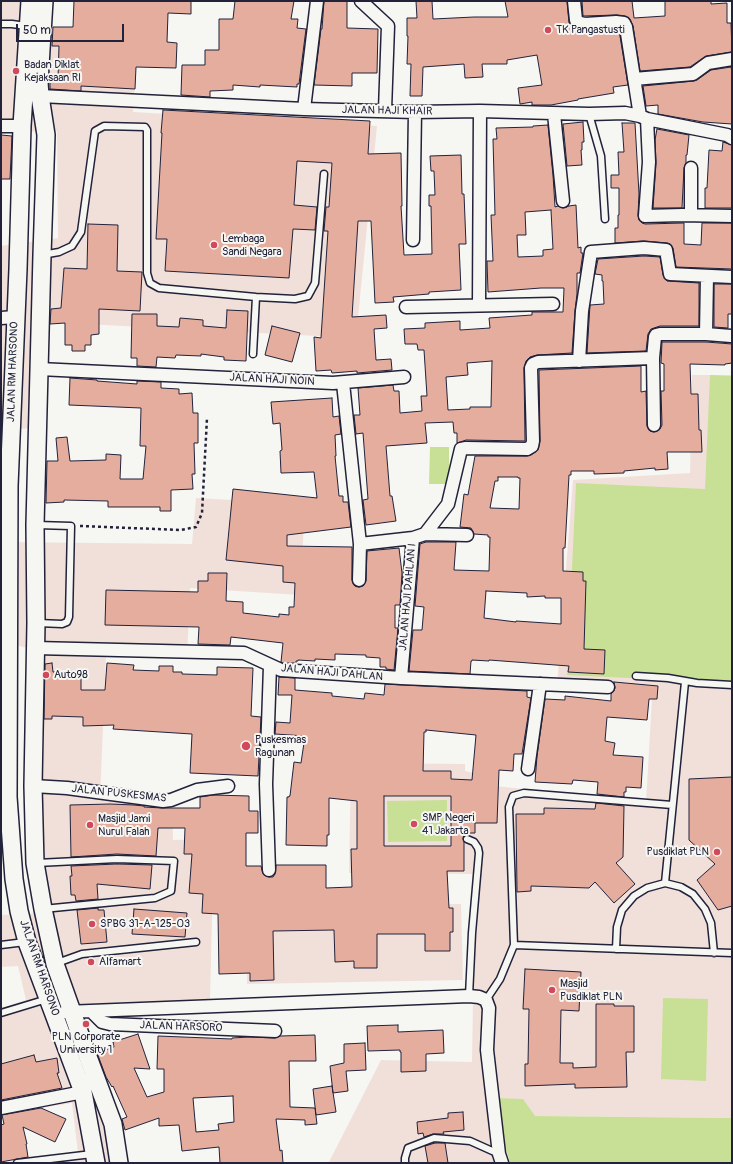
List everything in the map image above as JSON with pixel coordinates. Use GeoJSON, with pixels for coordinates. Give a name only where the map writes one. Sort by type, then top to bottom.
{"type":"FeatureCollection","features":[{"type":"Feature","properties":{"kind":"main road","name":"JALAN RM HARSONO"},"geometry":{"type":"LineString","coordinates":[[30,1],[22,126],[18,261],[8,317],[9,486],[5,569],[5,808],[19,911],[27,942],[83,1092],[95,1158]]}},
{"type":"Feature","properties":{"kind":"main road","name":"JALAN RM HARSONO"},"geometry":{"type":"LineString","coordinates":[[44,1],[39,82],[46,135],[36,525],[33,786],[35,863],[55,964],[113,1124],[119,1163]]}},
{"type":"Feature","properties":{"kind":"main road"},"geometry":{"type":"LineString","coordinates":[[9,416],[21,414],[38,415]]}},
{"type":"Feature","properties":{"kind":"street"},"geometry":{"type":"LineString","coordinates":[[304,109],[317,1]]}},
{"type":"Feature","properties":{"kind":"street"},"geometry":{"type":"LineString","coordinates":[[361,1],[388,26],[385,110]]}},
{"type":"Feature","properties":{"kind":"street"},"geometry":{"type":"LineString","coordinates":[[574,1],[576,20],[580,23],[616,22],[624,23],[626,27],[634,79],[643,118],[649,162],[645,216],[732,216]]}},
{"type":"Feature","properties":{"kind":"street"},"geometry":{"type":"LineString","coordinates":[[634,79],[693,74],[708,63],[732,59]]}},
{"type":"Feature","properties":{"kind":"street","name":"JALAN HAJI KHAIR"},"geometry":{"type":"LineString","coordinates":[[40,96],[304,109],[385,110],[414,112],[480,111],[554,114],[625,113],[727,135],[732,138]]}},
{"type":"Feature","properties":{"kind":"street"},"geometry":{"type":"LineString","coordinates":[[479,305],[480,111]]}},
{"type":"Feature","properties":{"kind":"street"},"geometry":{"type":"LineString","coordinates":[[413,240],[414,112]]}},
{"type":"Feature","properties":{"kind":"street"},"geometry":{"type":"LineString","coordinates":[[554,114],[563,201]]}},
{"type":"Feature","properties":{"kind":"street"},"geometry":{"type":"LineString","coordinates":[[1,126],[22,126]]}},
{"type":"Feature","properties":{"kind":"street"},"geometry":{"type":"LineString","coordinates":[[691,168],[691,215]]}},
{"type":"Feature","properties":{"kind":"street"},"geometry":{"type":"LineString","coordinates":[[579,360],[582,311],[591,252],[644,248],[666,250],[670,274],[732,277]]}},
{"type":"Feature","properties":{"kind":"street"},"geometry":{"type":"LineString","coordinates":[[706,334],[707,276]]}},
{"type":"Feature","properties":{"kind":"street"},"geometry":{"type":"LineString","coordinates":[[406,307],[553,304]]}},
{"type":"Feature","properties":{"kind":"street"},"geometry":{"type":"LineString","coordinates":[[654,425],[653,358],[656,334],[706,334],[731,336]]}},
{"type":"Feature","properties":{"kind":"street","name":"JALAN HAJI DAHLAN I"},"geometry":{"type":"LineString","coordinates":[[401,678],[413,538],[425,534],[448,504],[461,449],[527,449],[532,446],[531,368],[533,364],[538,362],[653,358]]}},
{"type":"Feature","properties":{"kind":"street","name":"JALAN HAJI NOIN"},"geometry":{"type":"LineString","coordinates":[[39,369],[343,383],[350,381],[404,378]]}},
{"type":"Feature","properties":{"kind":"street"},"geometry":{"type":"LineString","coordinates":[[343,383],[360,544],[359,580]]}},
{"type":"Feature","properties":{"kind":"street"},"geometry":{"type":"LineString","coordinates":[[425,534],[467,535]]}},
{"type":"Feature","properties":{"kind":"street"},"geometry":{"type":"LineString","coordinates":[[360,544],[413,538]]}},
{"type":"Feature","properties":{"kind":"street","name":"JALAN HAJI DAHLAN"},"geometry":{"type":"LineString","coordinates":[[35,648],[244,653],[281,670],[401,678],[608,687]]}},
{"type":"Feature","properties":{"kind":"street"},"geometry":{"type":"LineString","coordinates":[[269,870],[266,784],[270,666]]}},
{"type":"Feature","properties":{"kind":"street"},"geometry":{"type":"LineString","coordinates":[[528,768],[540,684]]}},
{"type":"Feature","properties":{"kind":"street","name":"JALAN PUSKESMAS"},"geometry":{"type":"LineString","coordinates":[[33,786],[67,788],[163,801],[171,800],[197,790],[228,786]]}},
{"type":"Feature","properties":{"kind":"street"},"geometry":{"type":"LineString","coordinates":[[51,1006],[72,1012],[469,996],[486,1000],[490,1008],[487,1050],[501,1158]]}},
{"type":"Feature","properties":{"kind":"street","name":"JALAN HARSORO"},"geometry":{"type":"LineString","coordinates":[[91,1011],[102,1022],[110,1024],[276,1031]]}},
{"type":"Feature","properties":{"kind":"street"},"geometry":{"type":"LineString","coordinates":[[1,1108],[83,1092]]}},
{"type":"Feature","properties":{"kind":"lane"},"geometry":{"type":"LineString","coordinates":[[1,24],[28,26]]}},
{"type":"Feature","properties":{"kind":"lane"},"geometry":{"type":"LineString","coordinates":[[589,114],[601,156],[605,220]]}},
{"type":"Feature","properties":{"kind":"lane"},"geometry":{"type":"LineString","coordinates":[[42,255],[59,252],[72,246],[81,232],[95,131],[104,126],[145,127],[147,130],[147,273],[150,283],[159,288],[256,297],[296,299],[308,296],[315,283],[324,174]]}},
{"type":"Feature","properties":{"kind":"lane"},"geometry":{"type":"LineString","coordinates":[[253,354],[256,297]]}},
{"type":"Feature","properties":{"kind":"lane"},"geometry":{"type":"LineString","coordinates":[[36,525],[71,526],[69,617],[67,622],[62,624],[36,623]]}},
{"type":"Feature","properties":{"kind":"lane"},"geometry":{"type":"LineString","coordinates":[[636,676],[668,678],[685,682],[732,685]]}},
{"type":"Feature","properties":{"kind":"lane"},"geometry":{"type":"LineString","coordinates":[[665,883],[685,682]]}},
{"type":"Feature","properties":{"kind":"lane"},"geometry":{"type":"LineString","coordinates":[[486,1000],[500,979],[514,945],[509,806],[513,796],[524,793],[672,804]]}},
{"type":"Feature","properties":{"kind":"lane"},"geometry":{"type":"LineString","coordinates":[[467,839],[474,842],[479,853],[472,933],[469,996]]}},
{"type":"Feature","properties":{"kind":"lane"},"geometry":{"type":"LineString","coordinates":[[35,863],[117,860],[174,861],[171,891],[155,898],[43,909]]}},
{"type":"Feature","properties":{"kind":"lane"},"geometry":{"type":"LineString","coordinates":[[616,949],[617,927],[622,910],[634,896],[647,888],[665,883],[681,887],[693,894],[705,909],[711,922],[714,952]]}},
{"type":"Feature","properties":{"kind":"lane"},"geometry":{"type":"LineString","coordinates":[[1,945],[27,942]]}},
{"type":"Feature","properties":{"kind":"lane"},"geometry":{"type":"LineString","coordinates":[[55,964],[82,954],[196,942]]}},
{"type":"Feature","properties":{"kind":"lane"},"geometry":{"type":"LineString","coordinates":[[514,945],[732,953]]}},
{"type":"Feature","properties":{"kind":"lane"},"geometry":{"type":"LineString","coordinates":[[1,1013],[51,1006]]}},
{"type":"Feature","properties":{"kind":"lane"},"geometry":{"type":"LineString","coordinates":[[405,1163],[408,1148],[434,1138],[470,1141],[501,1158]]}},
{"type":"Feature","properties":{"kind":"lane"},"geometry":{"type":"LineString","coordinates":[[17,1163],[95,1158]]}},
{"type":"Feature","properties":{"kind":"path"},"geometry":{"type":"LineString","coordinates":[[71,526],[181,530],[196,527],[202,513],[207,418]]}},
{"type":"Feature","properties":{"kind":"shaded area"},"geometry":{"type":"Polygon","coordinates":[[[1,1],[51,1],[48,35],[137,43],[133,112],[377,126],[356,338],[46,322],[46,427],[5,430],[5,542],[192,544],[196,498],[305,504],[300,595],[190,588],[187,659],[106,655],[100,800],[172,802],[173,840],[214,839],[210,1000],[74,1004],[127,1163],[23,1163],[78,1153],[72,1103],[41,1108],[30,1065],[1,1070],[1,1008],[26,1000],[18,966],[1,967],[1,915],[42,913],[36,798],[46,652],[1,642],[1,246],[58,238],[57,131],[1,132],[1,1]]]}},
{"type":"Feature","properties":{"kind":"shaded area"},"geometry":{"type":"Polygon","coordinates":[[[692,375],[732,375],[732,1118],[535,1116],[502,1135],[510,1163],[330,1163],[329,1162],[381,1060],[472,1062],[475,874],[349,873],[351,763],[465,764],[465,771],[478,774],[478,784],[646,803],[652,698],[557,685],[573,480],[690,473],[692,375]]]}},
{"type":"Feature","properties":{"kind":"shaded area"},"geometry":{"type":"Polygon","coordinates":[[[246,883],[277,907],[461,904],[463,980],[247,984],[246,883]]]}},
{"type":"Feature","properties":{"kind":"green space"},"geometry":{"type":"Polygon","coordinates":[[[710,375],[732,376],[732,683],[567,675],[576,483],[705,489],[710,375]]]}},
{"type":"Feature","properties":{"kind":"green space"},"geometry":{"type":"Polygon","coordinates":[[[430,447],[449,447],[449,484],[429,484],[430,447]]]}},
{"type":"Feature","properties":{"kind":"green space"},"geometry":{"type":"Polygon","coordinates":[[[447,800],[447,841],[388,842],[387,801],[447,800]]]}},
{"type":"Feature","properties":{"kind":"green space"},"geometry":{"type":"Polygon","coordinates":[[[663,998],[708,999],[706,1081],[661,1079],[663,998]]]}},
{"type":"Feature","properties":{"kind":"green space"},"geometry":{"type":"Polygon","coordinates":[[[493,1098],[523,1099],[535,1116],[732,1118],[732,1163],[510,1163],[493,1098]]]}},
{"type":"Feature","properties":{"kind":"building"},"geometry":{"type":"Polygon","coordinates":[[[74,1],[191,1],[191,14],[168,13],[167,42],[177,43],[176,68],[136,67],[135,89],[81,86],[81,91],[50,89],[50,78],[58,79],[59,46],[52,46],[53,27],[73,27],[74,1]]]}},
{"type":"Feature","properties":{"kind":"building"},"geometry":{"type":"Polygon","coordinates":[[[235,1],[294,1],[291,19],[298,19],[297,28],[306,29],[299,84],[297,84],[297,87],[233,85],[233,90],[210,91],[210,97],[181,95],[182,65],[205,65],[205,50],[219,50],[219,19],[233,19],[235,1]]]}},
{"type":"Feature","properties":{"kind":"building"},"geometry":{"type":"Polygon","coordinates":[[[324,1],[347,1],[347,28],[378,29],[377,73],[352,73],[352,86],[314,85],[322,29],[324,1]]]}},
{"type":"Feature","properties":{"kind":"building"},"geometry":{"type":"Polygon","coordinates":[[[416,1],[432,1],[433,19],[508,17],[505,1],[567,1],[569,23],[576,29],[585,31],[619,30],[628,85],[613,87],[614,93],[551,105],[532,105],[532,102],[520,104],[518,88],[542,85],[537,55],[507,60],[507,64],[482,64],[483,77],[465,78],[464,64],[423,67],[422,96],[410,96],[411,64],[407,64],[407,18],[417,18],[416,1]]]}},
{"type":"Feature","properties":{"kind":"building"},"geometry":{"type":"Polygon","coordinates":[[[582,1],[632,1],[634,18],[665,16],[665,1],[711,1],[711,4],[727,3],[727,23],[731,23],[732,52],[706,56],[690,67],[640,71],[633,26],[630,19],[625,16],[617,15],[583,16],[582,1]]]}},
{"type":"Feature","properties":{"kind":"building"},"geometry":{"type":"Polygon","coordinates":[[[731,67],[732,124],[703,122],[658,114],[658,105],[646,106],[643,86],[694,81],[711,70],[731,67]]]}},
{"type":"Feature","properties":{"kind":"building"},"geometry":{"type":"Polygon","coordinates":[[[163,110],[370,121],[368,154],[401,153],[401,206],[404,255],[432,254],[431,206],[429,206],[429,195],[435,195],[434,171],[431,171],[430,156],[461,155],[466,244],[459,244],[461,290],[429,292],[429,294],[393,297],[394,302],[375,303],[371,221],[358,221],[352,317],[386,315],[387,328],[374,329],[376,360],[391,359],[392,370],[357,373],[357,371],[332,373],[331,370],[316,371],[314,337],[321,338],[328,231],[324,231],[326,207],[329,207],[332,163],[297,161],[294,205],[317,207],[315,230],[293,229],[289,278],[165,271],[167,239],[156,239],[163,110]]]}},
{"type":"Feature","properties":{"kind":"building"},"geometry":{"type":"Polygon","coordinates":[[[583,122],[584,142],[582,142],[581,150],[582,165],[567,166],[563,124],[583,122]]]}},
{"type":"Feature","properties":{"kind":"building"},"geometry":{"type":"Polygon","coordinates":[[[622,123],[635,123],[639,220],[645,224],[684,223],[684,244],[701,245],[702,223],[732,223],[732,269],[676,267],[673,248],[667,243],[643,241],[615,243],[615,228],[618,228],[619,215],[619,188],[611,188],[611,175],[619,175],[618,152],[624,152],[622,123]]]}},
{"type":"Feature","properties":{"kind":"building"},"geometry":{"type":"Polygon","coordinates":[[[548,125],[555,207],[558,206],[563,208],[576,205],[578,248],[581,247],[581,253],[583,253],[580,273],[577,273],[577,294],[572,353],[537,355],[530,357],[526,361],[524,368],[525,441],[466,440],[457,443],[457,433],[454,433],[453,422],[425,423],[427,443],[386,446],[390,496],[392,496],[396,521],[366,525],[363,500],[368,499],[363,433],[356,434],[354,415],[360,415],[358,388],[393,385],[394,391],[399,391],[400,413],[422,411],[421,396],[427,396],[424,350],[418,350],[417,344],[405,344],[404,329],[425,328],[425,323],[460,321],[460,330],[490,328],[489,318],[532,315],[532,312],[563,312],[564,288],[541,288],[488,292],[487,261],[493,261],[491,215],[495,215],[493,139],[497,139],[496,128],[548,125]],[[551,210],[525,212],[526,235],[517,235],[518,257],[543,256],[543,250],[553,249],[551,210]],[[492,361],[467,363],[468,375],[446,377],[448,410],[470,409],[470,407],[491,407],[492,361]]]}},
{"type":"Feature","properties":{"kind":"building"},"geometry":{"type":"Polygon","coordinates":[[[657,129],[689,135],[686,163],[684,168],[682,208],[653,208],[656,163],[655,140],[657,129]]]}},
{"type":"Feature","properties":{"kind":"building"},"geometry":{"type":"Polygon","coordinates":[[[1,135],[12,136],[10,179],[1,179],[1,135]]]}},
{"type":"Feature","properties":{"kind":"building"},"geometry":{"type":"Polygon","coordinates":[[[723,142],[732,145],[732,208],[705,208],[705,188],[707,188],[709,150],[722,151],[723,142]]]}},
{"type":"Feature","properties":{"kind":"building"},"geometry":{"type":"Polygon","coordinates":[[[88,224],[118,225],[117,271],[142,272],[140,311],[99,309],[99,334],[91,335],[91,345],[85,345],[85,351],[72,351],[72,345],[65,345],[65,323],[50,324],[51,309],[61,308],[64,268],[87,269],[88,224]]]}},
{"type":"Feature","properties":{"kind":"building"},"geometry":{"type":"Polygon","coordinates":[[[644,256],[660,257],[663,275],[667,281],[699,283],[699,326],[660,326],[651,329],[648,334],[646,351],[587,353],[590,305],[604,304],[602,275],[595,274],[598,259],[644,256]]]}},
{"type":"Feature","properties":{"kind":"building"},"geometry":{"type":"Polygon","coordinates":[[[714,284],[732,284],[732,314],[728,314],[728,328],[714,327],[714,284]]]}},
{"type":"Feature","properties":{"kind":"building"},"geometry":{"type":"Polygon","coordinates":[[[227,310],[248,311],[246,361],[224,360],[224,357],[201,354],[201,356],[176,355],[175,358],[157,357],[156,367],[137,366],[137,358],[131,358],[132,314],[157,314],[157,326],[179,327],[180,318],[203,320],[203,326],[226,328],[227,310]]]}},
{"type":"Feature","properties":{"kind":"building"},"geometry":{"type":"Polygon","coordinates":[[[272,326],[300,333],[292,362],[265,355],[272,326]]]}},
{"type":"Feature","properties":{"kind":"building"},"geometry":{"type":"Polygon","coordinates":[[[662,342],[706,342],[732,344],[732,363],[725,365],[690,364],[691,394],[698,394],[699,430],[701,430],[702,452],[667,452],[668,469],[655,470],[655,468],[624,471],[624,473],[594,474],[594,471],[571,471],[571,475],[569,475],[565,548],[563,548],[563,571],[583,572],[583,581],[586,581],[584,649],[605,650],[604,674],[568,672],[569,666],[489,660],[472,660],[470,674],[409,671],[413,630],[422,630],[424,607],[415,606],[420,544],[426,542],[456,542],[454,570],[489,571],[490,537],[488,537],[488,535],[474,534],[471,528],[460,527],[464,494],[468,495],[475,456],[527,456],[538,450],[540,441],[539,370],[641,366],[641,392],[646,391],[647,426],[650,431],[654,432],[660,429],[662,425],[661,391],[664,391],[664,364],[661,363],[662,342]],[[498,477],[498,481],[495,481],[490,508],[519,509],[520,478],[498,477]],[[486,591],[484,618],[516,622],[561,624],[561,598],[545,598],[545,596],[527,597],[527,593],[486,591]]]}},
{"type":"Feature","properties":{"kind":"building"},"geometry":{"type":"Polygon","coordinates":[[[70,378],[137,384],[137,381],[161,382],[161,388],[179,389],[179,394],[192,393],[193,413],[198,413],[198,443],[194,443],[195,474],[192,474],[193,489],[171,490],[171,511],[160,511],[160,507],[108,507],[108,501],[64,500],[64,502],[46,503],[47,461],[58,461],[56,438],[67,437],[70,461],[106,460],[106,454],[121,455],[120,479],[143,479],[146,446],[140,446],[141,408],[69,405],[70,378]]]}},
{"type":"Feature","properties":{"kind":"building"},"geometry":{"type":"Polygon","coordinates":[[[332,398],[333,417],[339,416],[341,434],[335,435],[335,456],[339,496],[343,496],[343,502],[348,502],[351,527],[287,535],[287,546],[352,547],[352,580],[355,586],[359,587],[363,586],[366,581],[367,551],[399,548],[402,573],[400,605],[395,605],[395,628],[398,628],[394,670],[386,669],[386,667],[380,667],[380,658],[366,657],[366,655],[335,654],[335,660],[315,659],[315,661],[298,660],[296,663],[283,663],[281,662],[283,643],[231,637],[230,645],[198,644],[199,627],[105,625],[106,590],[198,592],[198,581],[208,581],[208,573],[227,573],[226,601],[243,602],[243,613],[279,617],[279,614],[289,615],[289,607],[294,607],[295,583],[283,582],[283,566],[226,560],[233,489],[317,498],[314,472],[281,473],[280,451],[282,450],[280,423],[273,424],[271,402],[332,398]]]}},
{"type":"Feature","properties":{"kind":"building"},"geometry":{"type":"Polygon","coordinates":[[[52,663],[53,672],[81,671],[81,690],[105,690],[107,663],[134,665],[133,670],[159,671],[159,666],[173,666],[173,672],[182,672],[182,674],[217,675],[217,667],[253,668],[251,716],[261,717],[258,776],[190,773],[192,734],[113,729],[114,725],[83,726],[83,717],[52,716],[52,719],[44,719],[45,664],[52,663]]]}},
{"type":"Feature","properties":{"kind":"building"},"geometry":{"type":"Polygon","coordinates":[[[279,677],[295,678],[295,690],[332,693],[332,696],[364,699],[365,693],[384,695],[385,684],[527,691],[527,697],[531,698],[522,754],[514,754],[513,771],[499,770],[497,823],[475,823],[475,833],[464,833],[464,871],[447,871],[449,908],[453,908],[453,932],[450,932],[450,951],[425,951],[425,934],[377,934],[377,968],[354,968],[354,961],[335,962],[334,930],[273,931],[274,980],[250,981],[250,973],[219,974],[218,914],[202,913],[203,894],[189,893],[192,854],[184,854],[185,828],[158,828],[156,856],[117,854],[71,857],[70,805],[110,804],[162,808],[200,808],[200,797],[213,795],[249,796],[249,811],[258,811],[258,833],[246,833],[246,866],[261,866],[263,874],[273,877],[275,874],[276,865],[326,865],[326,888],[352,887],[351,849],[357,849],[357,801],[329,798],[329,835],[327,835],[327,846],[286,845],[287,797],[290,796],[294,762],[301,763],[305,736],[275,734],[276,722],[290,723],[292,695],[278,695],[279,677]],[[426,730],[426,732],[424,732],[423,771],[451,771],[451,779],[472,780],[476,735],[426,730]],[[384,796],[384,846],[451,846],[451,796],[384,796]]]}},
{"type":"Feature","properties":{"kind":"building"},"geometry":{"type":"Polygon","coordinates":[[[614,682],[658,686],[657,699],[649,699],[647,720],[607,717],[605,741],[615,743],[613,755],[643,757],[641,788],[626,787],[624,797],[597,794],[598,782],[573,780],[572,784],[535,782],[545,699],[565,700],[565,696],[611,701],[611,694],[615,688],[614,682]]]}},
{"type":"Feature","properties":{"kind":"building","name":"Pusdiklat PLN"},"geometry":{"type":"Polygon","coordinates":[[[732,777],[732,906],[718,910],[697,880],[715,864],[689,840],[689,779],[732,777]]]}},
{"type":"Feature","properties":{"kind":"building"},"geometry":{"type":"Polygon","coordinates":[[[596,803],[624,806],[623,857],[616,863],[635,884],[614,903],[595,882],[589,888],[531,886],[531,891],[517,892],[516,814],[544,814],[544,808],[595,809],[596,803]]]}},
{"type":"Feature","properties":{"kind":"building"},"geometry":{"type":"Polygon","coordinates":[[[117,864],[152,865],[150,889],[97,884],[98,899],[76,901],[75,895],[71,895],[71,866],[117,864]]]}},
{"type":"Feature","properties":{"kind":"building"},"geometry":{"type":"Polygon","coordinates":[[[98,908],[98,910],[104,910],[107,942],[81,944],[77,910],[98,908]]]}},
{"type":"Feature","properties":{"kind":"building"},"geometry":{"type":"Polygon","coordinates":[[[134,909],[187,913],[185,937],[132,934],[134,909]]]}},
{"type":"Feature","properties":{"kind":"building"},"geometry":{"type":"Polygon","coordinates":[[[525,969],[581,972],[579,1011],[561,1010],[560,1063],[573,1063],[573,1068],[596,1067],[596,1004],[634,1006],[634,1052],[626,1052],[627,1087],[575,1088],[575,1084],[525,1086],[525,1064],[528,1064],[529,1009],[523,1009],[525,969]]]}},
{"type":"Feature","properties":{"kind":"building"},"geometry":{"type":"Polygon","coordinates":[[[398,1025],[398,1032],[443,1030],[444,1053],[426,1054],[426,1071],[401,1072],[400,1050],[368,1051],[367,1026],[398,1025]]]}},
{"type":"Feature","properties":{"kind":"building"},"geometry":{"type":"Polygon","coordinates":[[[138,1034],[150,1069],[134,1068],[147,1097],[164,1092],[164,1069],[157,1069],[158,1036],[232,1039],[315,1035],[316,1061],[289,1061],[290,1107],[315,1108],[317,1124],[305,1125],[305,1120],[276,1119],[283,1163],[220,1163],[219,1147],[182,1151],[179,1125],[159,1126],[159,1118],[125,1130],[122,1119],[127,1117],[113,1086],[112,1087],[106,1077],[97,1053],[114,1047],[113,1042],[138,1034]],[[233,1096],[193,1098],[196,1132],[219,1130],[218,1124],[234,1122],[233,1096]]]}},
{"type":"Feature","properties":{"kind":"building"},"geometry":{"type":"Polygon","coordinates":[[[365,1043],[366,1070],[346,1071],[348,1091],[333,1093],[330,1066],[344,1063],[344,1044],[365,1043]]]}},
{"type":"Feature","properties":{"kind":"building"},"geometry":{"type":"Polygon","coordinates":[[[34,1055],[36,1062],[57,1058],[59,1073],[57,1073],[62,1088],[1,1100],[1,1064],[34,1055]]]}},
{"type":"Feature","properties":{"kind":"building"},"geometry":{"type":"Polygon","coordinates":[[[332,1086],[336,1112],[316,1115],[313,1089],[332,1086]]]}},
{"type":"Feature","properties":{"kind":"building"},"geometry":{"type":"Polygon","coordinates":[[[41,1108],[66,1119],[55,1142],[23,1127],[28,1157],[1,1162],[1,1125],[4,1124],[2,1115],[41,1108]]]}},
{"type":"Feature","properties":{"kind":"building"},"geometry":{"type":"Polygon","coordinates":[[[463,1112],[464,1130],[443,1132],[444,1134],[433,1134],[424,1137],[423,1133],[418,1134],[417,1122],[448,1118],[448,1113],[463,1112]]]}},
{"type":"Feature","properties":{"kind":"building"},"geometry":{"type":"Polygon","coordinates":[[[435,1143],[445,1143],[448,1163],[428,1163],[425,1146],[435,1143]]]}},
{"type":"Feature","properties":{"kind":"place","name":"TK Pangastusti"},"geometry":{"type":"Point","coordinates":[548,30]}},
{"type":"Feature","properties":{"kind":"place","name":"Badan Diklat Kejaksaan RI"},"geometry":{"type":"Point","coordinates":[16,71]}},
{"type":"Feature","properties":{"kind":"place","name":"Lembaga Sandi Negara"},"geometry":{"type":"Point","coordinates":[214,245]}},
{"type":"Feature","properties":{"kind":"place","name":"Auto98"},"geometry":{"type":"Point","coordinates":[46,675]}},
{"type":"Feature","properties":{"kind":"place","name":"Puskesmas Ragunan"},"geometry":{"type":"Point","coordinates":[246,746]}},
{"type":"Feature","properties":{"kind":"place","name":"SMP Negeri 41 Jakarta"},"geometry":{"type":"Point","coordinates":[414,824]}},
{"type":"Feature","properties":{"kind":"place","name":"Masjid Jami Nurul Falah"},"geometry":{"type":"Point","coordinates":[90,825]}},
{"type":"Feature","properties":{"kind":"place","name":"Pusdiklat PLN"},"geometry":{"type":"Point","coordinates":[717,852]}},
{"type":"Feature","properties":{"kind":"place","name":"SPBG 31-A-125-03"},"geometry":{"type":"Point","coordinates":[92,924]}},
{"type":"Feature","properties":{"kind":"place","name":"Alfamart"},"geometry":{"type":"Point","coordinates":[91,962]}},
{"type":"Feature","properties":{"kind":"place","name":"Masjid Pusdiklat PLN"},"geometry":{"type":"Point","coordinates":[552,990]}},
{"type":"Feature","properties":{"kind":"place","name":"PLN Corporate University 1"},"geometry":{"type":"Point","coordinates":[86,1024]}}]}
